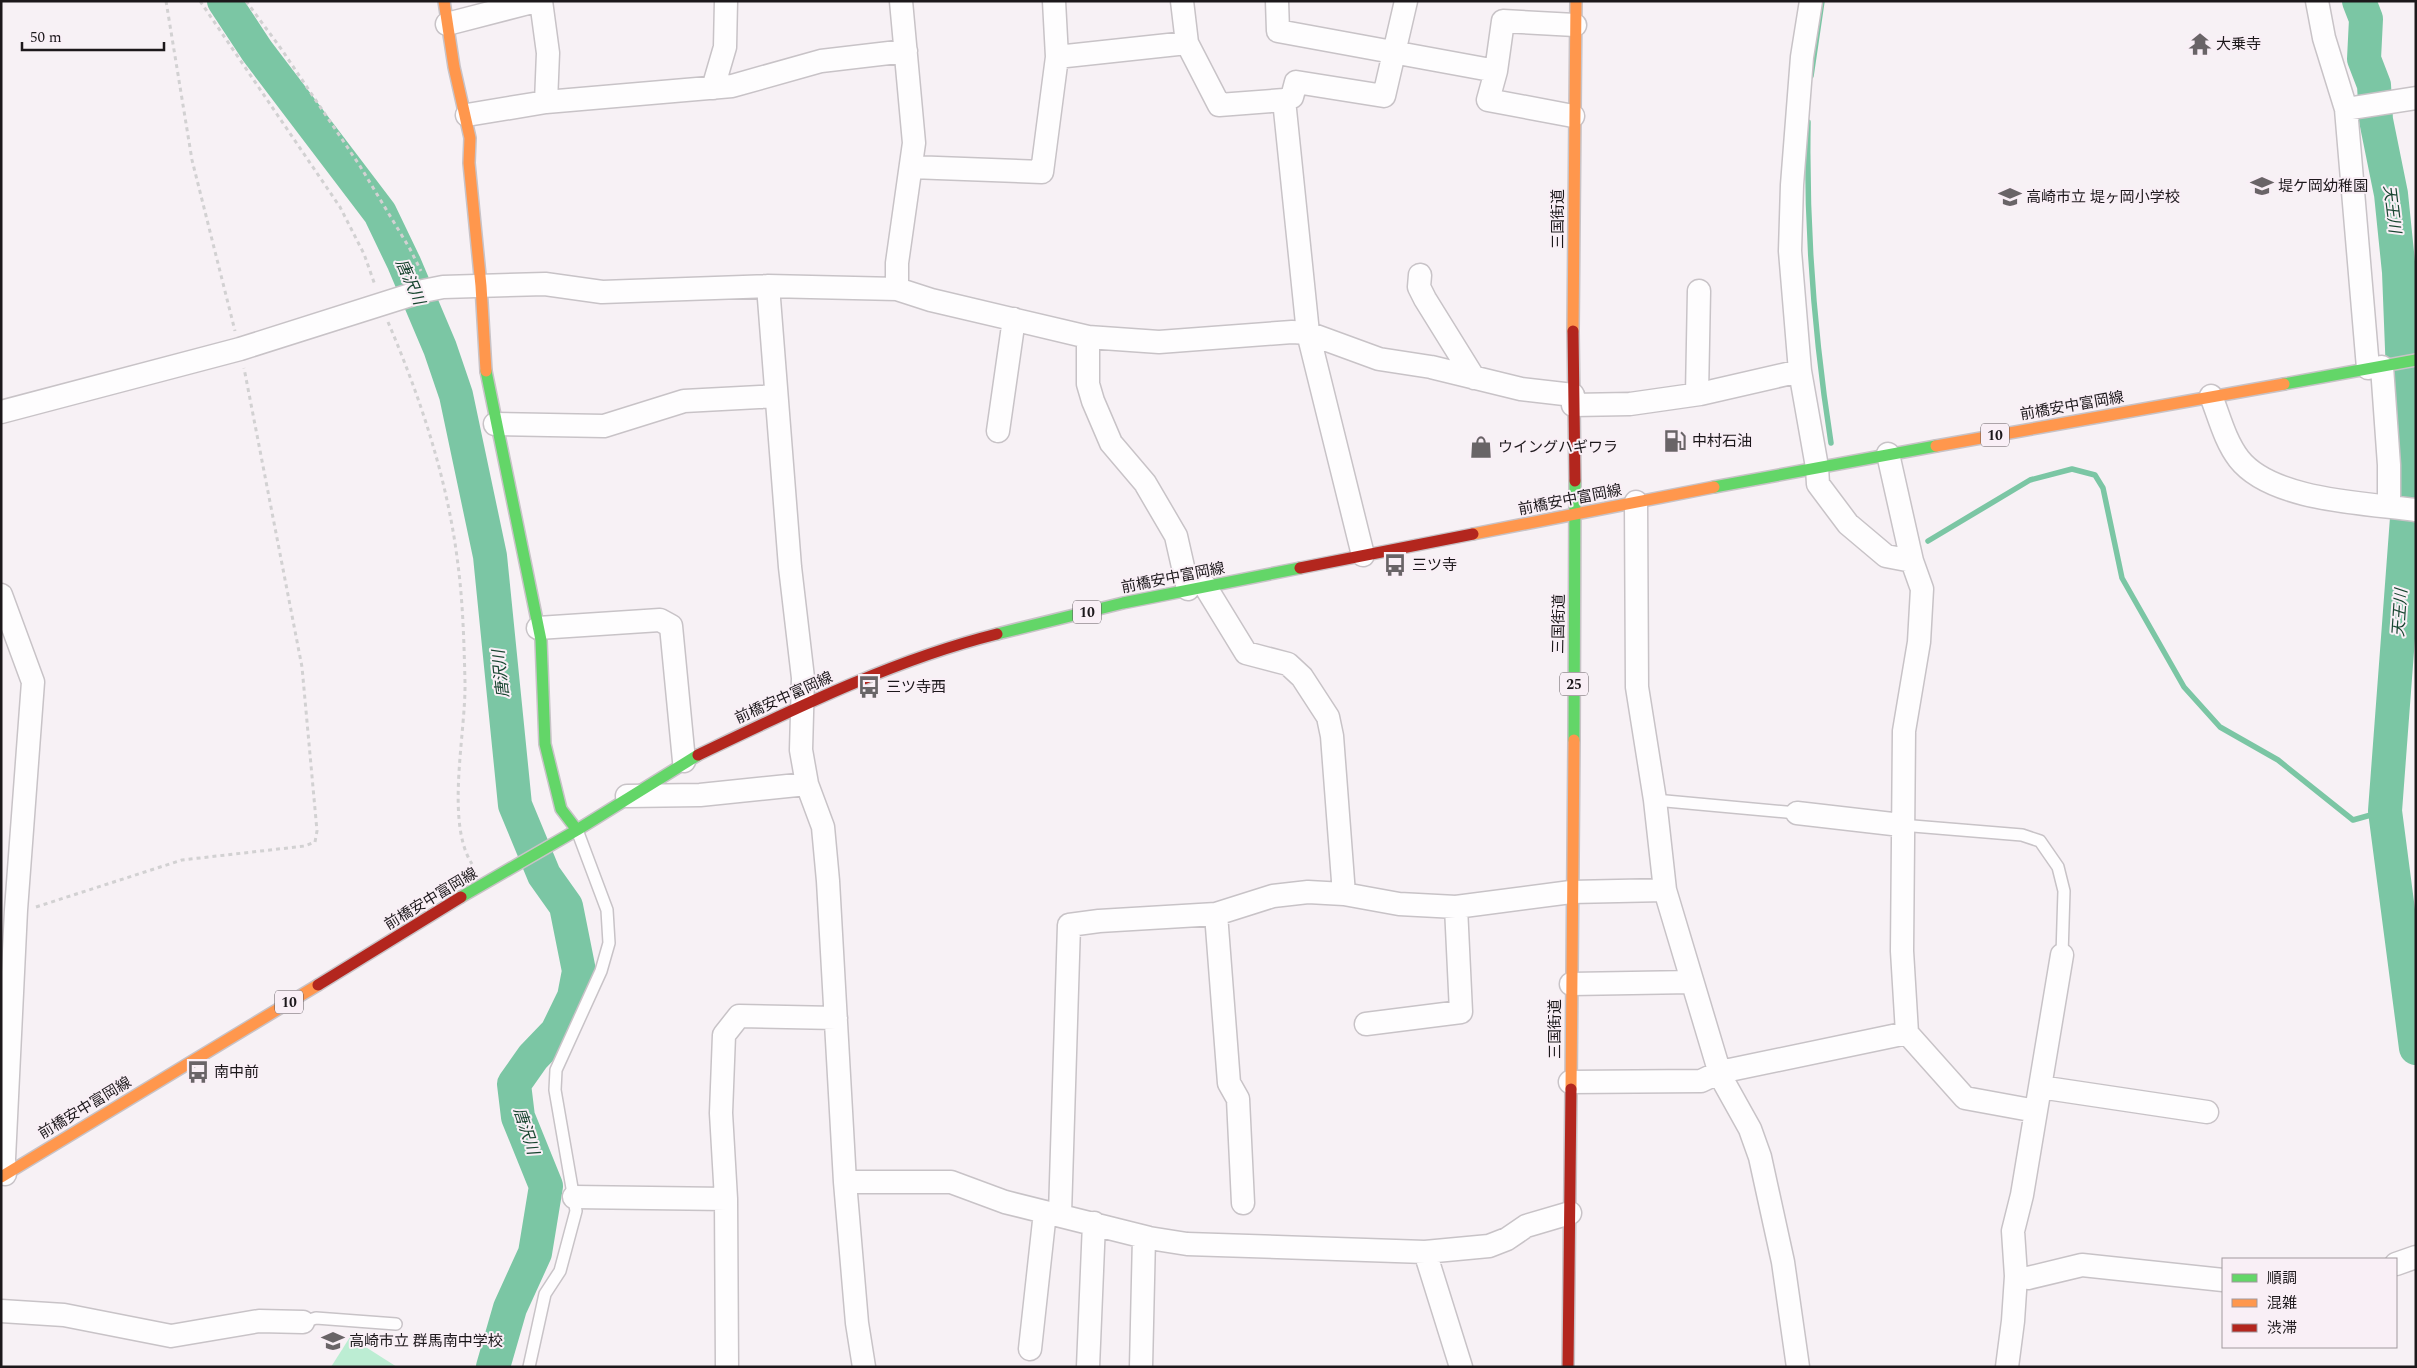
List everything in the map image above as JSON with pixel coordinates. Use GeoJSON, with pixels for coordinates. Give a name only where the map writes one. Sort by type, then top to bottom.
{"type":"FeatureCollection","features":[{"type":"Feature","properties":{"kind":"main road"},"geometry":{"type":"LineString","coordinates":[[444,1],[454,68],[467,115],[471,142],[469,162],[481,286],[486,376],[543,658],[543,731],[545,744],[561,809],[577,830]]}},
{"type":"Feature","properties":{"kind":"main road","name":"三国街道"},"geometry":{"type":"LineString","coordinates":[[1568,1367],[1576,514],[1573,400],[1573,116],[1576,1]]}},
{"type":"Feature","properties":{"kind":"main road","name":"前橋安中富岡線"},"geometry":{"type":"LineString","coordinates":[[3,1175],[485,883],[577,830],[684,761],[804,704],[953,646],[1124,603],[1196,588],[1817,467],[2416,360]]}},
{"type":"Feature","properties":{"kind":"street"},"geometry":{"type":"LineString","coordinates":[[447,24],[536,1]]}},
{"type":"Feature","properties":{"kind":"street"},"geometry":{"type":"LineString","coordinates":[[541,1],[548,53],[546,102]]}},
{"type":"Feature","properties":{"kind":"street"},"geometry":{"type":"LineString","coordinates":[[713,88],[725,47],[726,1]]}},
{"type":"Feature","properties":{"kind":"street"},"geometry":{"type":"LineString","coordinates":[[896,289],[897,263],[914,142],[901,1]]}},
{"type":"Feature","properties":{"kind":"street"},"geometry":{"type":"LineString","coordinates":[[911,166],[1042,172],[1057,56],[1054,1]]}},
{"type":"Feature","properties":{"kind":"street"},"geometry":{"type":"LineString","coordinates":[[1182,1],[1187,43],[1219,105],[1284,100],[1292,97],[1296,82],[1384,96],[1406,1]]}},
{"type":"Feature","properties":{"kind":"street"},"geometry":{"type":"LineString","coordinates":[[1276,1],[1278,31],[1496,71]]}},
{"type":"Feature","properties":{"kind":"street"},"geometry":{"type":"LineString","coordinates":[[1811,1],[1802,57],[1792,185],[1790,252],[1800,371],[1817,467],[1818,484],[1848,524],[1886,556],[1912,561]]}},
{"type":"Feature","properties":{"kind":"street"},"geometry":{"type":"LineString","coordinates":[[2317,1],[2324,38],[2346,108],[2375,368],[2389,465],[2389,506]]}},
{"type":"Feature","properties":{"kind":"street"},"geometry":{"type":"LineString","coordinates":[[1573,116],[1488,100],[1496,71],[1503,21],[1575,25]]}},
{"type":"Feature","properties":{"kind":"street"},"geometry":{"type":"LineString","coordinates":[[1057,56],[1187,43]]}},
{"type":"Feature","properties":{"kind":"street"},"geometry":{"type":"LineString","coordinates":[[467,115],[546,102],[732,86],[821,61],[906,51]]}},
{"type":"Feature","properties":{"kind":"street"},"geometry":{"type":"LineString","coordinates":[[2346,108],[2416,98]]}},
{"type":"Feature","properties":{"kind":"street"},"geometry":{"type":"LineString","coordinates":[[1284,100],[1308,333],[1363,556]]}},
{"type":"Feature","properties":{"kind":"street"},"geometry":{"type":"LineString","coordinates":[[1420,275],[1418,287],[1424,299],[1474,378]]}},
{"type":"Feature","properties":{"kind":"street"},"geometry":{"type":"LineString","coordinates":[[1,412],[240,350],[381,303],[430,290],[545,284],[602,292],[768,286],[896,289],[932,300],[1088,337],[1159,342],[1292,332],[1308,333],[1379,359],[1431,367],[1521,390],[1573,400],[1630,404],[1697,394],[1800,371]]}},
{"type":"Feature","properties":{"kind":"street"},"geometry":{"type":"LineString","coordinates":[[768,286],[790,566],[803,678],[804,704],[800,718],[801,750],[807,784],[823,827],[845,1182],[856,1323],[864,1367]]}},
{"type":"Feature","properties":{"kind":"street"},"geometry":{"type":"LineString","coordinates":[[1697,394],[1699,291]]}},
{"type":"Feature","properties":{"kind":"street"},"geometry":{"type":"LineString","coordinates":[[998,431],[1014,319]]}},
{"type":"Feature","properties":{"kind":"street"},"geometry":{"type":"LineString","coordinates":[[1088,337],[1088,384],[1111,443],[1145,482],[1176,536],[1196,588],[1246,653],[1288,664],[1302,677],[1328,717],[1332,736],[1344,894]]}},
{"type":"Feature","properties":{"kind":"street"},"geometry":{"type":"LineString","coordinates":[[495,424],[604,426],[684,402],[776,396]]}},
{"type":"Feature","properties":{"kind":"street"},"geometry":{"type":"LineString","coordinates":[[2211,396],[2232,448],[2240,460],[2260,476],[2297,494],[2416,510]]}},
{"type":"Feature","properties":{"kind":"street"},"geometry":{"type":"LineString","coordinates":[[1888,454],[1912,561],[1922,589],[1919,642],[1904,731],[1901,825],[1902,951],[1907,1033],[1965,1098],[2036,1111]]}},
{"type":"Feature","properties":{"kind":"street"},"geometry":{"type":"LineString","coordinates":[[1636,502],[1637,687],[1655,800],[1665,890],[1720,1072],[1750,1128],[1760,1157],[1783,1262],[1798,1367]]}},
{"type":"Feature","properties":{"kind":"street"},"geometry":{"type":"LineString","coordinates":[[1,595],[33,682],[16,910],[3,1175]]}},
{"type":"Feature","properties":{"kind":"street"},"geometry":{"type":"LineString","coordinates":[[538,628],[660,620],[671,626],[684,761]]}},
{"type":"Feature","properties":{"kind":"street"},"geometry":{"type":"LineString","coordinates":[[627,796],[700,795],[807,784]]}},
{"type":"Feature","properties":{"kind":"street"},"geometry":{"type":"LineString","coordinates":[[1796,812],[1901,825]]}},
{"type":"Feature","properties":{"kind":"street"},"geometry":{"type":"LineString","coordinates":[[1030,1349],[1053,1213],[1069,925],[1098,921],[1216,914],[1273,896],[1308,892],[1344,894],[1399,904],[1456,907],[1571,892],[1665,890]]}},
{"type":"Feature","properties":{"kind":"street"},"geometry":{"type":"LineString","coordinates":[[1366,1024],[1461,1012],[1456,907]]}},
{"type":"Feature","properties":{"kind":"street"},"geometry":{"type":"LineString","coordinates":[[1216,914],[1229,1083],[1238,1099],[1244,1203]]}},
{"type":"Feature","properties":{"kind":"street"},"geometry":{"type":"LineString","coordinates":[[2007,1367],[2016,1276],[2013,1231],[2036,1111],[2062,955]]}},
{"type":"Feature","properties":{"kind":"street"},"geometry":{"type":"LineString","coordinates":[[1571,984],[1692,982]]}},
{"type":"Feature","properties":{"kind":"street"},"geometry":{"type":"LineString","coordinates":[[727,1367],[726,1199],[721,1113],[724,1035],[739,1016],[836,1018]]}},
{"type":"Feature","properties":{"kind":"street"},"geometry":{"type":"LineString","coordinates":[[1570,1082],[1701,1082],[1720,1072],[1907,1033]]}},
{"type":"Feature","properties":{"kind":"street"},"geometry":{"type":"LineString","coordinates":[[2040,1087],[2207,1112]]}},
{"type":"Feature","properties":{"kind":"street"},"geometry":{"type":"LineString","coordinates":[[845,1182],[952,1182],[1005,1202],[1144,1237],[1187,1244],[1425,1252],[1489,1246],[1507,1239],[1526,1226],[1570,1213]]}},
{"type":"Feature","properties":{"kind":"street"},"geometry":{"type":"LineString","coordinates":[[574,1197],[726,1199]]}},
{"type":"Feature","properties":{"kind":"street"},"geometry":{"type":"LineString","coordinates":[[1088,1367],[1094,1223]]}},
{"type":"Feature","properties":{"kind":"street"},"geometry":{"type":"LineString","coordinates":[[1141,1367],[1144,1237]]}},
{"type":"Feature","properties":{"kind":"street"},"geometry":{"type":"LineString","coordinates":[[1425,1252],[1461,1367]]}},
{"type":"Feature","properties":{"kind":"street"},"geometry":{"type":"LineString","coordinates":[[2397,1264],[2416,1257]]}},
{"type":"Feature","properties":{"kind":"street"},"geometry":{"type":"LineString","coordinates":[[2016,1276],[2028,1278],[2082,1265],[2222,1280]]}},
{"type":"Feature","properties":{"kind":"street"},"geometry":{"type":"LineString","coordinates":[[1,1311],[64,1315],[171,1336],[259,1321],[303,1322]]}},
{"type":"Feature","properties":{"kind":"lane"},"geometry":{"type":"LineString","coordinates":[[1655,800],[1796,812]]}},
{"type":"Feature","properties":{"kind":"lane"},"geometry":{"type":"LineString","coordinates":[[1901,825],[2022,835],[2040,841],[2058,867],[2064,891],[2062,955]]}},
{"type":"Feature","properties":{"kind":"lane"},"geometry":{"type":"LineString","coordinates":[[529,1367],[544,1294],[560,1271],[576,1210],[555,1090],[556,1070],[601,972],[609,942],[607,910],[577,830]]}},
{"type":"Feature","properties":{"kind":"lane"},"geometry":{"type":"LineString","coordinates":[[303,1322],[316,1318],[396,1324]]}},
{"type":"Feature","properties":{"kind":"path"},"geometry":{"type":"LineString","coordinates":[[16,910],[29,909],[182,860],[305,846],[315,842],[317,831],[302,667],[240,350],[192,160],[166,1]]}},
{"type":"Feature","properties":{"kind":"path"},"geometry":{"type":"LineString","coordinates":[[200,1],[340,208],[364,254],[381,303],[408,368],[426,423],[450,514],[458,565],[465,682],[458,801],[460,833],[465,852],[485,883]]}},
{"type":"Feature","properties":{"kind":"path"},"geometry":{"type":"LineString","coordinates":[[246,1],[282,50],[360,166],[410,249],[430,290]]}},
{"type":"Feature","properties":{"kind":"green space"},"geometry":{"type":"Polygon","coordinates":[[[350,1337],[397,1367],[331,1367],[350,1337]]]}},
{"type":"Feature","properties":{"kind":"waterway","name":"唐沢川"},"geometry":{"type":"LineString","coordinates":[[224,1],[257,51],[380,213],[404,263],[440,348],[456,395],[490,556],[515,805],[544,875],[566,906],[579,971],[574,997],[557,1032],[533,1057],[514,1084],[518,1117],[546,1186],[535,1253],[510,1308],[493,1367]]}},
{"type":"Feature","properties":{"kind":"waterway"},"geometry":{"type":"LineString","coordinates":[[1811,76],[1822,1]]}},
{"type":"Feature","properties":{"kind":"waterway","name":"天王川"},"geometry":{"type":"LineString","coordinates":[[2359,1],[2366,19],[2364,59],[2374,85],[2376,120],[2391,194],[2399,272],[2407,518],[2385,811],[2416,1048]]}},
{"type":"Feature","properties":{"kind":"waterway"},"geometry":{"type":"LineString","coordinates":[[1808,122],[1808,204],[1812,283],[1831,443]]}},
{"type":"Feature","properties":{"kind":"waterway"},"geometry":{"type":"LineString","coordinates":[[1928,541],[2030,480],[2072,469],[2095,475],[2103,488],[2122,578],[2184,687],[2220,727],[2278,760],[2353,820],[2385,811]]}},
{"type":"Feature","properties":{"kind":"traffic: fast"},"geometry":{"type":"LineString","coordinates":[[2284,384],[2416,360]]}},
{"type":"Feature","properties":{"kind":"traffic: fast"},"geometry":{"type":"LineString","coordinates":[[486,371],[541,640],[545,744],[561,809],[577,830]]}},
{"type":"Feature","properties":{"kind":"traffic: fast"},"geometry":{"type":"LineString","coordinates":[[1714,487],[1936,446]]}},
{"type":"Feature","properties":{"kind":"traffic: fast"},"geometry":{"type":"LineString","coordinates":[[1574,740],[1575,481]]}},
{"type":"Feature","properties":{"kind":"traffic: fast"},"geometry":{"type":"LineString","coordinates":[[997,634],[1123,603],[1300,568]]}},
{"type":"Feature","properties":{"kind":"traffic: fast"},"geometry":{"type":"LineString","coordinates":[[461,897],[577,830],[698,755]]}},
{"type":"Feature","properties":{"kind":"traffic: slow"},"geometry":{"type":"LineString","coordinates":[[444,1],[454,67],[470,138],[469,163],[481,286],[486,371]]}},
{"type":"Feature","properties":{"kind":"traffic: slow"},"geometry":{"type":"LineString","coordinates":[[1573,331],[1576,1]]}},
{"type":"Feature","properties":{"kind":"traffic: slow"},"geometry":{"type":"LineString","coordinates":[[1936,446],[2284,384]]}},
{"type":"Feature","properties":{"kind":"traffic: slow"},"geometry":{"type":"LineString","coordinates":[[1473,534],[1714,487]]}},
{"type":"Feature","properties":{"kind":"traffic: slow"},"geometry":{"type":"LineString","coordinates":[[1571,1089],[1574,740]]}},
{"type":"Feature","properties":{"kind":"traffic: slow"},"geometry":{"type":"LineString","coordinates":[[1,1177],[318,985]]}},
{"type":"Feature","properties":{"kind":"traffic: jam"},"geometry":{"type":"LineString","coordinates":[[1573,331],[1575,481]]}},
{"type":"Feature","properties":{"kind":"traffic: jam"},"geometry":{"type":"LineString","coordinates":[[1300,568],[1473,534]]}},
{"type":"Feature","properties":{"kind":"traffic: jam"},"geometry":{"type":"LineString","coordinates":[[698,755],[844,687],[920,657],[997,634]]}},
{"type":"Feature","properties":{"kind":"traffic: jam"},"geometry":{"type":"LineString","coordinates":[[318,985],[461,897]]}},
{"type":"Feature","properties":{"kind":"traffic: jam"},"geometry":{"type":"LineString","coordinates":[[1568,1367],[1571,1089]]}},
{"type":"Feature","properties":{"kind":"place","name":"大乗寺"},"geometry":{"type":"Point","coordinates":[2200,44]}},
{"type":"Feature","properties":{"kind":"place","name":"堤ケ岡幼稚園"},"geometry":{"type":"Point","coordinates":[2262,186]}},
{"type":"Feature","properties":{"kind":"place","name":"高崎市立 堤ヶ岡小学校"},"geometry":{"type":"Point","coordinates":[2010,197]}},
{"type":"Feature","properties":{"kind":"place","name":"中村石油"},"geometry":{"type":"Point","coordinates":[1675,441]}},
{"type":"Feature","properties":{"kind":"place","name":"ウイングハギワラ"},"geometry":{"type":"Point","coordinates":[1481,447]}},
{"type":"Feature","properties":{"kind":"place","name":"三ツ寺"},"geometry":{"type":"Point","coordinates":[1395,565]}},
{"type":"Feature","properties":{"kind":"place","name":"三ツ寺西"},"geometry":{"type":"Point","coordinates":[869,687]}},
{"type":"Feature","properties":{"kind":"place","name":"南中前"},"geometry":{"type":"Point","coordinates":[198,1072]}},
{"type":"Feature","properties":{"kind":"place","name":"高崎市立 群馬南中学校"},"geometry":{"type":"Point","coordinates":[333,1341]}}]}
